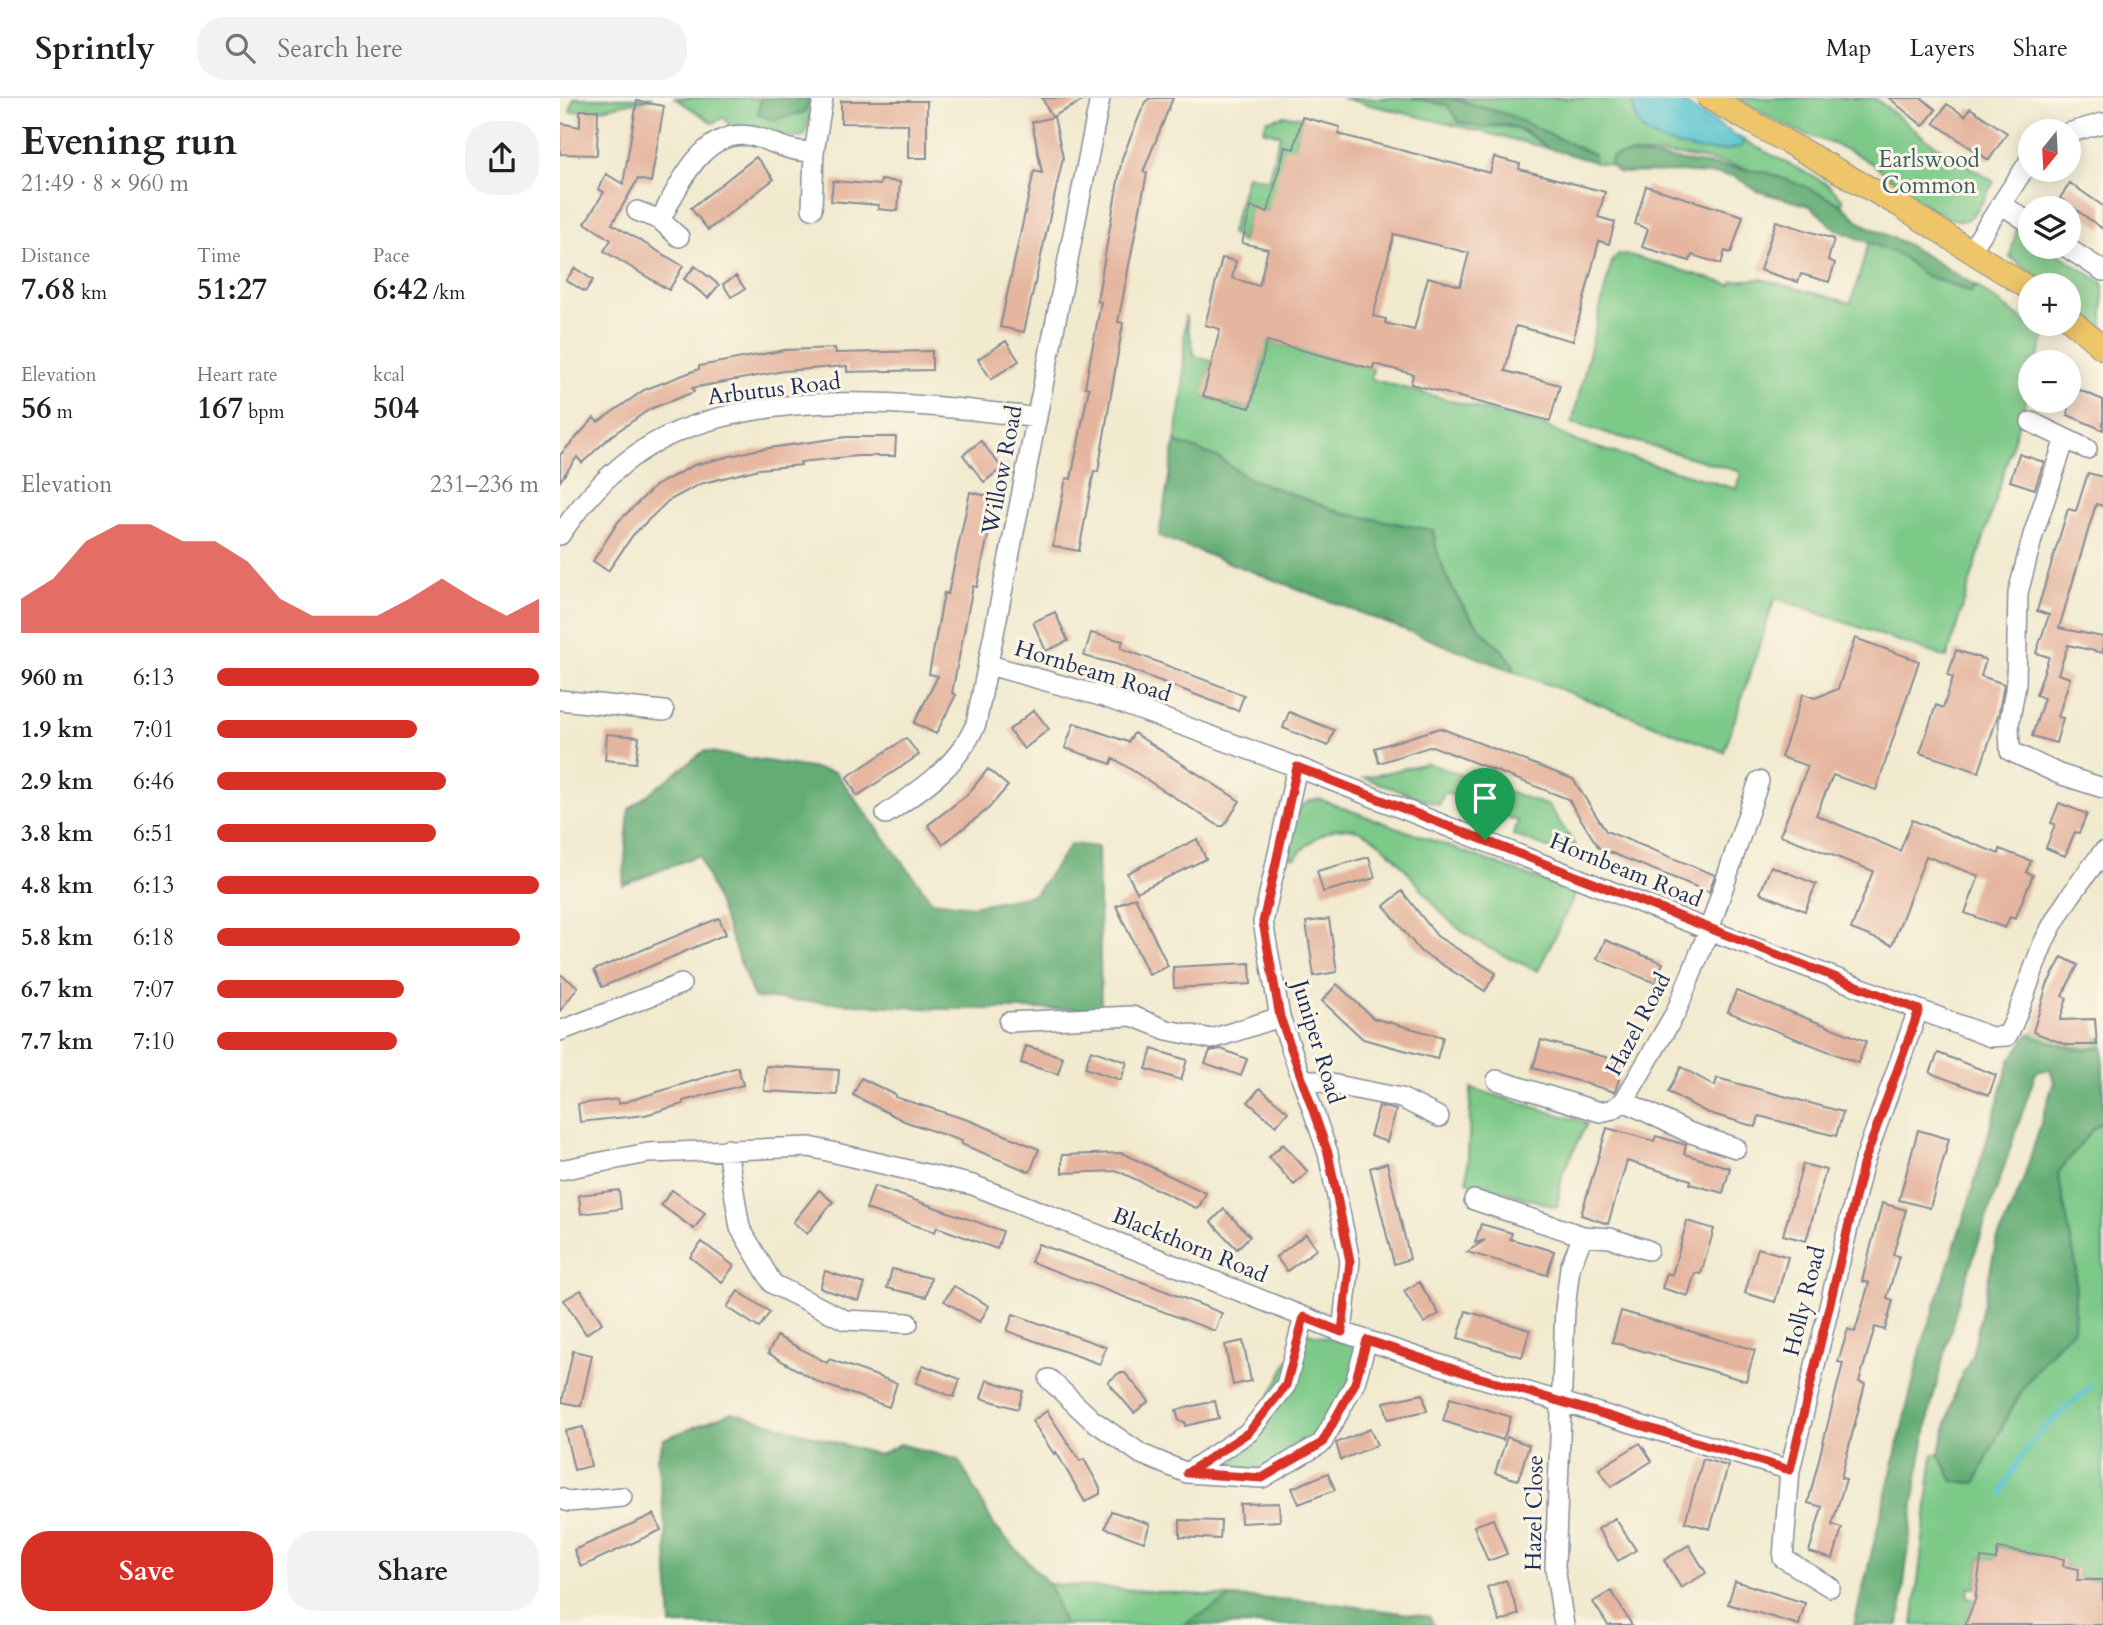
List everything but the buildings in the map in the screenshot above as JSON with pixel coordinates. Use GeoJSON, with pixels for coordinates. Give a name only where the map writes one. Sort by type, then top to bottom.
{"type":"FeatureCollection","features":[{"type":"Feature","properties":{"kind":"main road"},"geometry":{"type":"LineString","coordinates":[[1709,98],[1899,205],[2018,281]]}},
{"type":"Feature","properties":{"kind":"main road"},"geometry":{"type":"LineString","coordinates":[[2081,329],[2103,348]]}},
{"type":"Feature","properties":{"kind":"street"},"geometry":{"type":"LineString","coordinates":[[811,209],[814,152],[823,98]]}},
{"type":"Feature","properties":{"kind":"street","name":"Willow Road"},"geometry":{"type":"LineString","coordinates":[[886,814],[943,772],[963,748],[976,724],[1101,98]]}},
{"type":"Feature","properties":{"kind":"street"},"geometry":{"type":"LineString","coordinates":[[2081,130],[2103,123]]}},
{"type":"Feature","properties":{"kind":"street"},"geometry":{"type":"LineString","coordinates":[[660,219],[698,156],[725,139],[754,137],[787,150],[814,152]]}},
{"type":"Feature","properties":{"kind":"street"},"geometry":{"type":"LineString","coordinates":[[1972,249],[2018,178]]}},
{"type":"Feature","properties":{"kind":"street"},"geometry":{"type":"LineString","coordinates":[[2001,204],[2018,215]]}},
{"type":"Feature","properties":{"kind":"street"},"geometry":{"type":"LineString","coordinates":[[637,211],[660,219],[679,237]]}},
{"type":"Feature","properties":{"kind":"street"},"geometry":{"type":"LineString","coordinates":[[2081,257],[2103,271]]}},
{"type":"Feature","properties":{"kind":"street","name":"Arbutus Road"},"geometry":{"type":"LineString","coordinates":[[560,536],[592,492],[632,457],[676,432],[725,416],[829,404],[897,404],[964,408],[1037,418]]}},
{"type":"Feature","properties":{"kind":"street"},"geometry":{"type":"LineString","coordinates":[[2031,422],[2087,449]]}},
{"type":"Feature","properties":{"kind":"street"},"geometry":{"type":"LineString","coordinates":[[2065,439],[2033,535],[2018,593],[2016,684],[2009,724],[2010,751],[2059,774],[2103,788]]}},
{"type":"Feature","properties":{"kind":"street","name":"Hornbeam Road"},"geometry":{"type":"LineString","coordinates":[[989,665],[1104,696],[1297,767],[1709,930],[1991,1037],[2007,1036],[2018,1017],[2045,941],[2065,904],[2103,852]]}},
{"type":"Feature","properties":{"kind":"street"},"geometry":{"type":"LineString","coordinates":[[560,700],[664,711]]}},
{"type":"Feature","properties":{"kind":"street","name":"Juniper Road"},"geometry":{"type":"LineString","coordinates":[[1297,767],[1263,922],[1280,1017],[1328,1153],[1350,1261],[1342,1332]]}},
{"type":"Feature","properties":{"kind":"street","name":"Hazel Road"},"geometry":{"type":"LineString","coordinates":[[1497,1080],[1600,1112],[1613,1109],[1624,1101],[1676,1012],[1709,930],[1759,781]]}},
{"type":"Feature","properties":{"kind":"street"},"geometry":{"type":"LineString","coordinates":[[560,1031],[681,984]]}},
{"type":"Feature","properties":{"kind":"street","name":"Holly Road"},"geometry":{"type":"LineString","coordinates":[[1830,1587],[1783,1558],[1790,1470],[1863,1165],[1919,1010]]}},
{"type":"Feature","properties":{"kind":"street"},"geometry":{"type":"LineString","coordinates":[[1009,1022],[1132,1016],[1167,1030],[1212,1039],[1280,1017]]}},
{"type":"Feature","properties":{"kind":"street"},"geometry":{"type":"LineString","coordinates":[[1301,1078],[1401,1098],[1439,1117]]}},
{"type":"Feature","properties":{"kind":"street","name":"Hazel Road"},"geometry":{"type":"LineString","coordinates":[[1624,1101],[1688,1132],[1736,1148]]}},
{"type":"Feature","properties":{"kind":"street","name":"Blackthorn Road"},"geometry":{"type":"LineString","coordinates":[[560,1170],[648,1153],[810,1147],[973,1185],[1342,1332],[1471,1375],[1790,1470]]}},
{"type":"Feature","properties":{"kind":"street"},"geometry":{"type":"LineString","coordinates":[[727,1149],[740,1228],[773,1284],[845,1320],[908,1323]]}},
{"type":"Feature","properties":{"kind":"street"},"geometry":{"type":"LineString","coordinates":[[1474,1200],[1583,1236],[1610,1238],[1648,1250]]}},
{"type":"Feature","properties":{"kind":"street"},"geometry":{"type":"LineString","coordinates":[[1561,1401],[1567,1280],[1573,1256],[1583,1236]]}},
{"type":"Feature","properties":{"kind":"street"},"geometry":{"type":"LineString","coordinates":[[1187,1473],[1249,1432],[1286,1385],[1304,1317]]}},
{"type":"Feature","properties":{"kind":"street"},"geometry":{"type":"LineString","coordinates":[[1049,1379],[1091,1419],[1141,1454],[1187,1473],[1262,1478],[1322,1443],[1355,1383],[1367,1340]]}},
{"type":"Feature","properties":{"kind":"street","name":"Hazel Close"},"geometry":{"type":"LineString","coordinates":[[1561,1401],[1555,1567],[1564,1625]]}},
{"type":"Feature","properties":{"kind":"street"},"geometry":{"type":"LineString","coordinates":[[560,1499],[569,1502],[622,1497]]}},
{"type":"Feature","properties":{"kind":"green space"},"geometry":{"type":"Polygon","coordinates":[[[574,98],[653,98],[598,110],[570,112],[574,98]]]}},
{"type":"Feature","properties":{"kind":"green space"},"geometry":{"type":"Polygon","coordinates":[[[675,98],[816,98],[804,136],[794,137],[760,129],[732,130],[724,117],[713,123],[675,98]]]}},
{"type":"Feature","properties":{"kind":"green space"},"geometry":{"type":"Polygon","coordinates":[[[761,98],[810,98],[805,112],[773,120],[758,114],[761,98]]]}},
{"type":"Feature","properties":{"kind":"green space"},"geometry":{"type":"Polygon","coordinates":[[[1342,98],[1412,98],[1447,105],[1484,128],[1511,127],[1533,137],[1548,148],[1342,98]]]}},
{"type":"Feature","properties":{"kind":"green space"},"geometry":{"type":"Polygon","coordinates":[[[1412,98],[1450,98],[1509,115],[1594,155],[1594,162],[1548,148],[1527,132],[1504,124],[1484,128],[1459,122],[1447,105],[1412,98]]]}},
{"type":"Feature","properties":{"kind":"green space"},"geometry":{"type":"Polygon","coordinates":[[[1450,98],[1676,98],[1743,140],[1826,183],[1843,199],[1842,205],[1789,182],[1701,159],[1641,154],[1613,156],[1610,165],[1594,162],[1594,155],[1465,101],[1450,98]]]}},
{"type":"Feature","properties":{"kind":"green space","name":"Earlswood Common"},"geometry":{"type":"Polygon","coordinates":[[[1738,98],[1875,98],[1925,138],[1994,182],[1974,214],[1965,220],[1955,220],[1932,209],[1860,156],[1788,127],[1738,98]]]}},
{"type":"Feature","properties":{"kind":"green space"},"geometry":{"type":"Polygon","coordinates":[[[1284,116],[1302,117],[1294,149],[1268,212],[1251,208],[1242,243],[1231,233],[1247,175],[1268,180],[1280,135],[1263,130],[1267,120],[1284,116]]]}},
{"type":"Feature","properties":{"kind":"green space"},"geometry":{"type":"Polygon","coordinates":[[[1633,154],[1765,172],[1806,187],[1842,205],[1861,223],[1906,244],[1976,286],[1970,292],[1922,274],[1902,256],[1837,230],[1810,206],[1757,191],[1734,176],[1679,172],[1619,173],[1610,165],[1613,156],[1633,154]]]}},
{"type":"Feature","properties":{"kind":"green space"},"geometry":{"type":"Polygon","coordinates":[[[2017,227],[2018,259],[2066,259],[2103,283],[2103,329],[2081,310],[2081,273],[2032,273],[2010,257],[2017,227]]]}},
{"type":"Feature","properties":{"kind":"green space"},"geometry":{"type":"Polygon","coordinates":[[[1869,242],[1902,256],[1922,274],[1970,292],[1976,286],[2018,316],[2018,336],[2045,336],[2041,350],[2018,350],[2018,413],[2022,413],[1947,658],[1775,598],[1724,752],[1515,672],[1510,659],[1479,627],[1455,594],[1443,570],[1433,530],[1346,514],[1250,479],[1217,457],[1175,442],[1183,393],[1185,315],[1195,356],[1212,361],[1204,397],[1250,408],[1262,361],[1250,336],[1373,369],[1371,379],[1545,426],[1578,442],[1736,489],[1741,472],[1572,423],[1612,261],[1619,254],[1633,256],[1731,285],[1733,281],[1761,279],[1851,303],[1869,242]]]}},
{"type":"Feature","properties":{"kind":"green space"},"geometry":{"type":"Polygon","coordinates":[[[1175,442],[1217,457],[1250,479],[1346,514],[1433,530],[1443,570],[1455,594],[1479,627],[1510,659],[1515,672],[1159,536],[1175,442]]]}},
{"type":"Feature","properties":{"kind":"green space"},"geometry":{"type":"Polygon","coordinates":[[[704,751],[835,772],[932,901],[972,906],[1035,894],[1071,844],[1098,847],[1101,1009],[940,1009],[754,998],[699,855],[623,885],[629,809],[704,751]]]}},
{"type":"Feature","properties":{"kind":"green space"},"geometry":{"type":"Polygon","coordinates":[[[1427,763],[1549,806],[1587,863],[1513,835],[1518,821],[1445,792],[1439,805],[1364,778],[1427,763]]]}},
{"type":"Feature","properties":{"kind":"green space"},"geometry":{"type":"Polygon","coordinates":[[[1319,799],[1576,893],[1538,971],[1470,937],[1450,921],[1381,844],[1362,832],[1342,828],[1319,836],[1295,858],[1285,855],[1298,812],[1303,805],[1319,799]]]}},
{"type":"Feature","properties":{"kind":"green space"},"geometry":{"type":"Polygon","coordinates":[[[2033,1032],[2103,1039],[2103,1048],[2056,1044],[2028,1035],[2033,1032]]]}},
{"type":"Feature","properties":{"kind":"green space"},"geometry":{"type":"Polygon","coordinates":[[[2028,1035],[2077,1050],[2103,1048],[2103,1121],[2092,1130],[2058,1173],[2076,1265],[2074,1328],[2041,1363],[2016,1400],[1975,1483],[1953,1481],[1939,1454],[1957,1384],[1972,1356],[1996,1243],[2022,1184],[2054,1081],[2050,1069],[2036,1072],[1957,1306],[1932,1402],[1917,1477],[1899,1625],[1854,1625],[1922,1345],[1968,1205],[2010,1060],[2028,1035]]]}},
{"type":"Feature","properties":{"kind":"green space"},"geometry":{"type":"Polygon","coordinates":[[[1471,1088],[1587,1123],[1563,1172],[1557,1207],[1467,1181],[1471,1088]]]}},
{"type":"Feature","properties":{"kind":"green space"},"geometry":{"type":"Polygon","coordinates":[[[2103,1121],[2103,1580],[2078,1578],[2079,1569],[2063,1566],[2063,1559],[1998,1548],[1996,1560],[1981,1558],[1976,1588],[1969,1588],[1967,1596],[1975,1600],[1965,1625],[1913,1625],[1933,1454],[1939,1454],[1953,1481],[1975,1483],[2016,1400],[2041,1363],[2074,1328],[2076,1265],[2057,1173],[2092,1130],[2103,1121]]]}},
{"type":"Feature","properties":{"kind":"green space"},"geometry":{"type":"Polygon","coordinates":[[[1303,1332],[1359,1345],[1352,1380],[1319,1438],[1261,1471],[1198,1470],[1249,1436],[1303,1332]]]}},
{"type":"Feature","properties":{"kind":"green space"},"geometry":{"type":"Polygon","coordinates":[[[732,1412],[879,1455],[900,1444],[959,1460],[995,1527],[1049,1584],[1064,1625],[671,1625],[666,1532],[657,1458],[664,1439],[732,1412]]]}},
{"type":"Feature","properties":{"kind":"green space"},"geometry":{"type":"Polygon","coordinates":[[[1049,1584],[1232,1597],[1183,1625],[1064,1625],[1049,1584]]]}},
{"type":"Feature","properties":{"kind":"green space"},"geometry":{"type":"Polygon","coordinates":[[[1232,1597],[1314,1601],[1430,1617],[1433,1625],[1183,1625],[1232,1597]]]}},
{"type":"Feature","properties":{"kind":"water"},"geometry":{"type":"Polygon","coordinates":[[[1632,98],[1676,98],[1743,140],[1743,145],[1721,151],[1691,149],[1662,141],[1642,129],[1632,98]]]}},
{"type":"Feature","properties":{"kind":"waterway"},"geometry":{"type":"LineString","coordinates":[[2002,1493],[2019,1459],[2029,1446],[2051,1422],[2092,1386]]}},
{"type":"Feature","properties":{"kind":"route"},"geometry":{"type":"LineString","coordinates":[[1297,767],[1485,840],[1709,930],[1894,998],[1919,1010],[1863,1165],[1790,1470],[1669,1436],[1367,1340],[1355,1383],[1322,1443],[1262,1478],[1187,1473],[1249,1432],[1286,1385],[1304,1317],[1342,1332],[1350,1261],[1328,1153],[1280,1017],[1263,922],[1297,767]]}}]}
